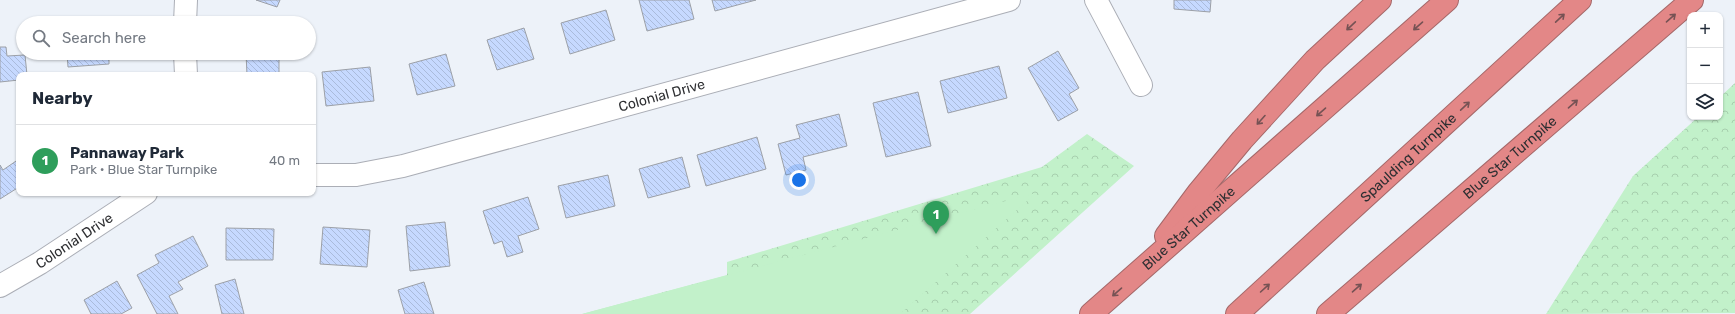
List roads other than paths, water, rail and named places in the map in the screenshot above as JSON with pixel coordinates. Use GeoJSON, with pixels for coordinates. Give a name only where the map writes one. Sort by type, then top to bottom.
{"type":"FeatureCollection","features":[{"type":"Feature","properties":{"kind":"highway"},"geometry":{"type":"LineString","coordinates":[[1142,269],[1198,193],[1242,140],[1315,60],[1380,0]]}},
{"type":"Feature","properties":{"kind":"highway","name":"Blue Star Turnpike"},"geometry":{"type":"LineString","coordinates":[[1091,314],[1448,0]]}},
{"type":"Feature","properties":{"kind":"highway","name":"Spaulding Turnpike"},"geometry":{"type":"LineString","coordinates":[[1236,314],[1580,0]]}},
{"type":"Feature","properties":{"kind":"highway","name":"Blue Star Turnpike"},"geometry":{"type":"LineString","coordinates":[[1328,314],[1692,0]]}},
{"type":"Feature","properties":{"kind":"street"},"geometry":{"type":"LineString","coordinates":[[185,16],[186,0]]}},
{"type":"Feature","properties":{"kind":"street","name":"Colonial Drive"},"geometry":{"type":"LineString","coordinates":[[316,175],[356,175],[403,166],[1009,0]]}},
{"type":"Feature","properties":{"kind":"street"},"geometry":{"type":"LineString","coordinates":[[1096,0],[1141,85]]}},
{"type":"Feature","properties":{"kind":"street"},"geometry":{"type":"LineString","coordinates":[[185,60],[186,72]]}},
{"type":"Feature","properties":{"kind":"street","name":"Colonial Drive"},"geometry":{"type":"LineString","coordinates":[[0,286],[40,263],[141,196]]}},
{"type":"Feature","properties":{"kind":"place","name":"Pannaway Park"},"geometry":{"type":"Point","coordinates":[936,234]}}]}
